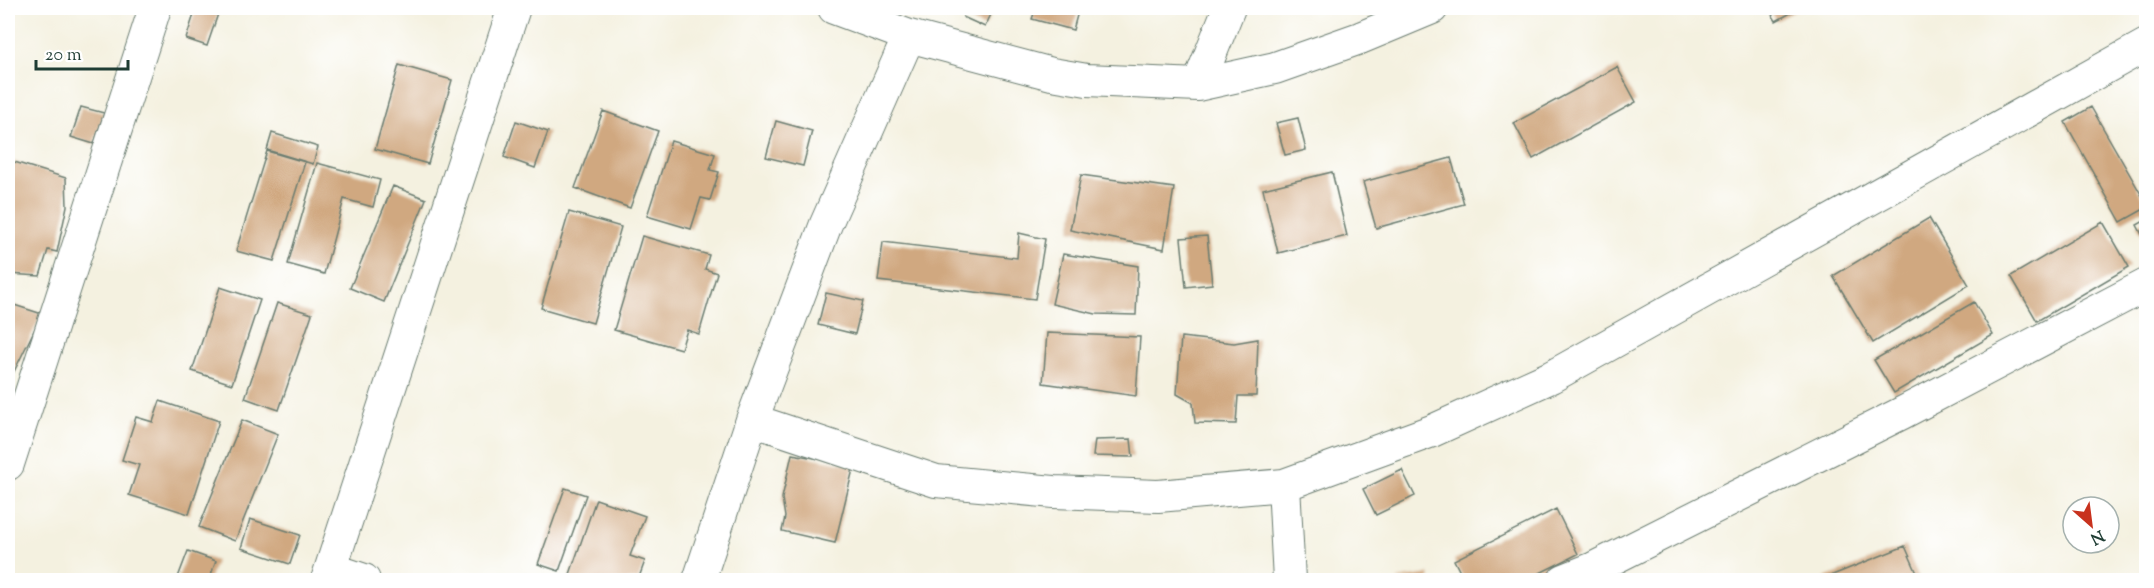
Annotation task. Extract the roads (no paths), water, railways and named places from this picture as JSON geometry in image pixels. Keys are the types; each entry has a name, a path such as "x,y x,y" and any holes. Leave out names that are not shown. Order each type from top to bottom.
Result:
{"street":[{"path":"8,464 155,8"},
{"path":"364,580 329,575 514,8"},
{"path":"834,8 909,36 1052,74 1087,80 1198,85 1275,68 1360,38 1432,8"},
{"path":"1198,85 1229,8"},
{"path":"699,580 752,420 826,224 909,36"},
{"path":"752,420 936,481 1054,492 1158,496 1284,484 1432,431 1551,377 2146,45"},
{"path":"1564,580 1594,568 1892,418 2146,285"},
{"path":"1284,484 1289,580"}]}
